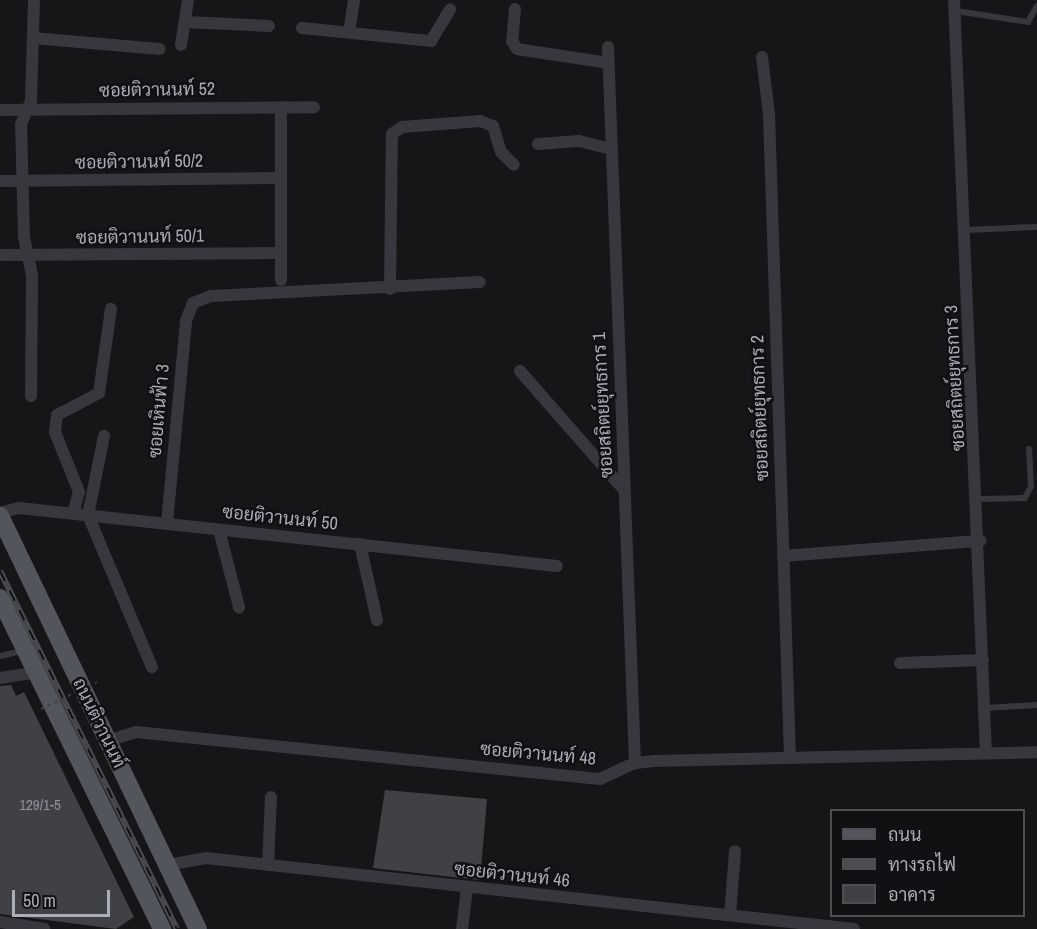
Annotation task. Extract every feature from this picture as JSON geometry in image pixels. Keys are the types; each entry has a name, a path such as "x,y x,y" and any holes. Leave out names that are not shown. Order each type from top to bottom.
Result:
{"main road":[{"name":"ถนนติวานนท์","path":"0,514 198,929"},
{"name":"ถนนติวานนท์","path":"0,598 4,616 26,651 160,924"},
{"path":"160,924 187,906"}],"street":[{"path":"31,396 30,256 23,182 26,110 31,101 34,0"},
{"path":"181,45 188,0"},
{"path":"349,32 354,0"},
{"name":"ซอยสถิตย์ยุทธการ 3","path":"955,4 979,499 986,753"},
{"path":"302,28 431,41 450,9"},
{"path":"515,9 512,41 518,49 608,63"},
{"path":"185,22 269,26"},
{"path":"33,38 160,49"},
{"name":"ซอยสถิตย์ยุทธการ 1","path":"608,47 610,148 635,762"},
{"name":"ซอยสถิตย์ยุทธการ 2","path":"762,57 769,114 790,758"},
{"path":"281,107 279,178 281,280"},
{"name":"ซอยติวานนท์ 52","path":"0,110 314,107"},
{"path":"480,282 390,289 392,134 402,127 480,121 493,126 501,152 514,165"},
{"path":"538,144 579,141 610,148"},
{"name":"ซอยติวานนท์ 50/2","path":"0,181 279,178"},
{"name":"ซอยติวานนท์ 50/1","path":"0,255 280,253"},
{"name":"ซอยเหินฟ้า 3","path":"166,524 186,321 193,303 212,296 390,289"},
{"path":"73,513 79,492 55,432 57,415 99,393 111,309"},
{"path":"520,371 625,491"},
{"path":"104,436 88,515 152,667"},
{"name":"ซอยติวานนท์ 50","path":"0,514 19,508 73,513 557,566"},
{"path":"219,530 239,607"},
{"path":"783,556 980,541"},
{"path":"360,544 377,620"},
{"path":"900,663 983,660"},
{"path":"0,678 36,672"},
{"name":"ซอยติวานนท์ 48","path":"108,741 136,732 600,779 635,762 1037,752"},
{"path":"268,865 271,797"},
{"path":"730,915 735,851"},
{"name":"ซอยติวานนท์ 46","path":"168,865 194,858 854,929"},
{"path":"462,929 467,888"},
{"path":"0,922 44,929"}],"lane":[{"path":"955,4 1028,22 1037,6"},
{"path":"966,230 1035,226"},
{"path":"979,499 1020,500 1030,494 1029,449"},
{"path":"0,656 26,651"},
{"path":"985,708 1037,705"}],"path":[{"path":"41,709 97,682"}],"building":[{"path":"11,685 16,696 24,692 134,917 116,929 0,914 0,686"},
{"path":"385,790 487,799 480,880 373,868"}],"railway":[{"path":"0,571 177,929"}]}
